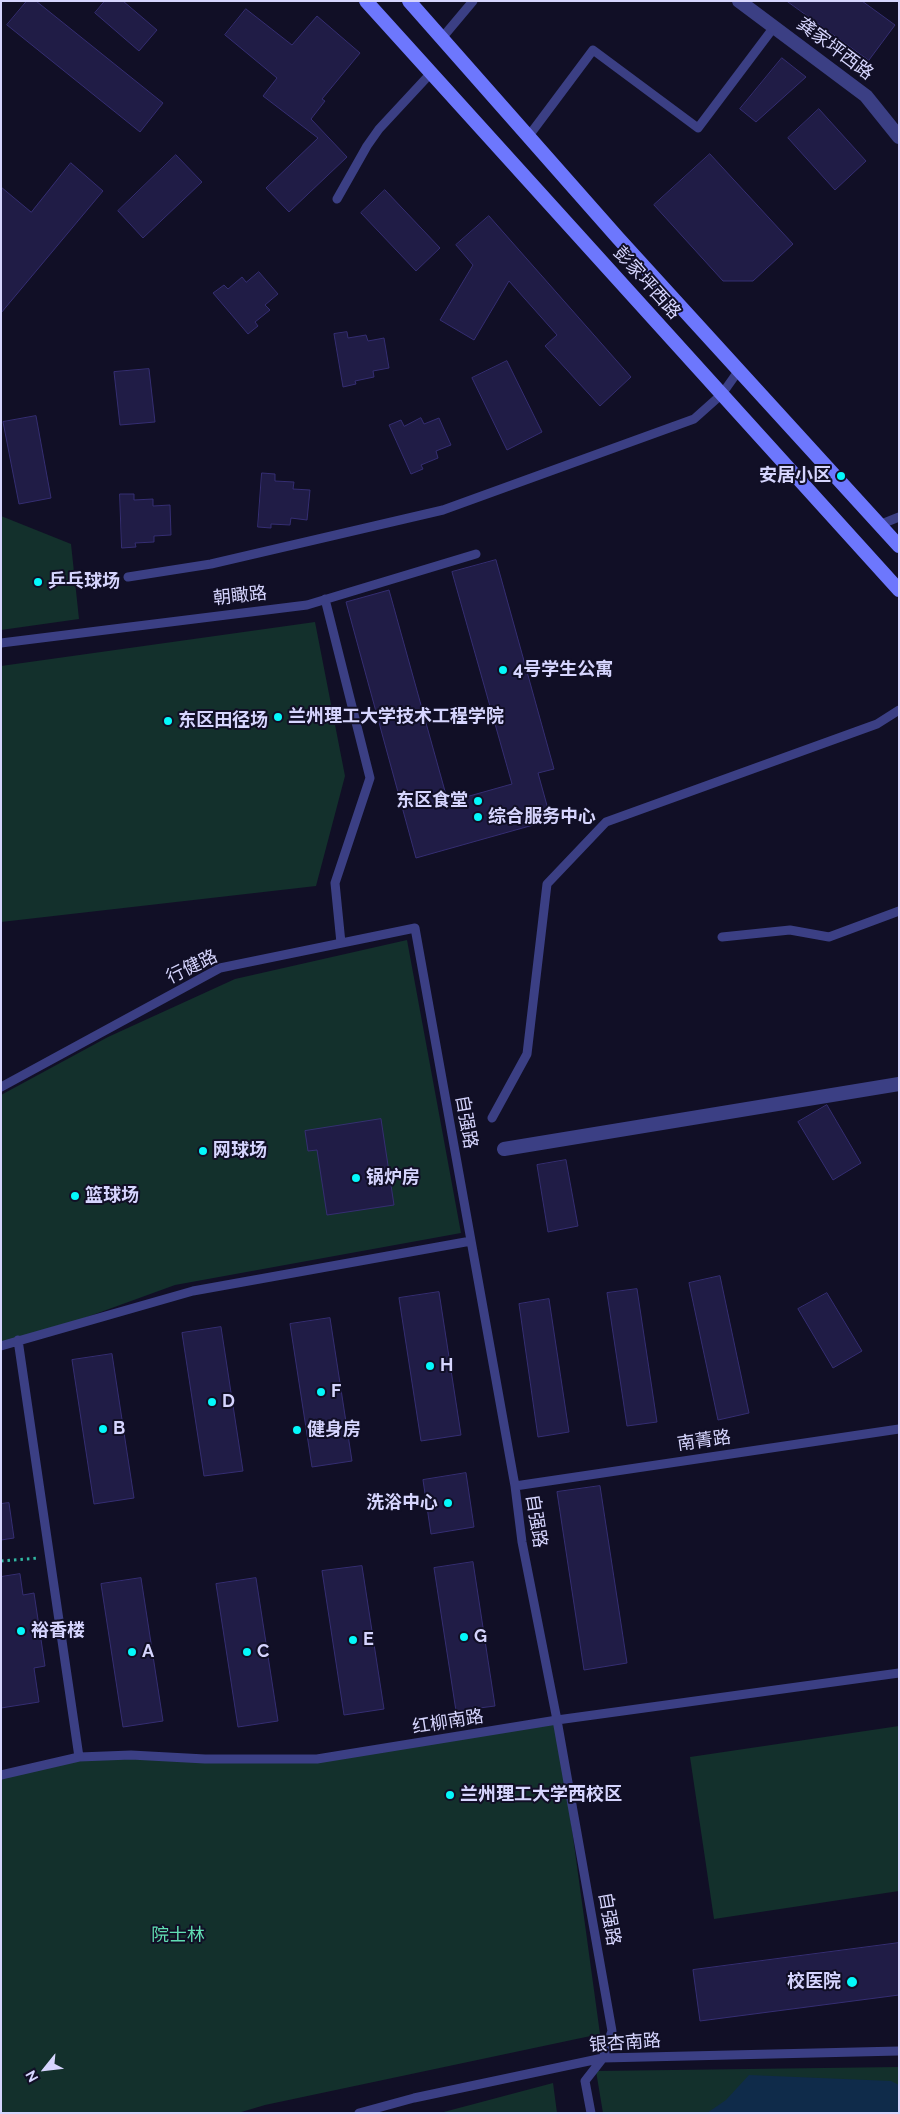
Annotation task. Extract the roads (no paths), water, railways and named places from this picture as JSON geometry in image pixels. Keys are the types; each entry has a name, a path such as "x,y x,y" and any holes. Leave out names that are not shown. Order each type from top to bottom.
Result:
{"main road":[{"name":"彭家坪西路","path":"366,1 899,590"},
{"name":"彭家坪西路","path":"409,1 528,137 899,546"}],"street":[{"name":"龚家坪西路","path":"741,2 866,96 899,137"},
{"path":"504,1149 899,1084"}],"lane":[{"path":"442,38 473,1"},
{"path":"528,137 593,50 698,128 774,27"},
{"path":"337,199 367,146 379,129 431,73"},
{"path":"128,577 211,564 443,510 694,419 722,394 739,370"},
{"path":"879,525 899,517"},
{"name":"朝瞰路","path":"1,643 308,604 476,554"},
{"path":"325,599 370,778 335,882 341,943"},
{"path":"492,1118 528,1054 546,884 606,822 876,724 899,710"},
{"path":"722,936 790,930 829,937 899,911"},
{"name":"行健路","path":"1,1087 220,968 415,928"},
{"name":"自强路","path":"415,928 514,1486 522,1542 557,1720 612,2031 603,2058 585,2081 591,2113"},
{"path":"1,1346 193,1291 471,1240"},
{"path":"18,1340 79,1757"},
{"name":"南菁路","path":"514,1486 899,1429"},
{"name":"红柳南路","path":"1,1775 79,1757 131,1755 206,1759 317,1759 557,1720 899,1673"},
{"name":"银杏南路","path":"358,2113 414,2098 603,2058 899,2050"}],"water":[{"path":"749,2075 891,2081 899,2085 899,2113 707,2113 726,2100"}],"place":[{"name":"安居小区","path":"841,476"},
{"name":"乒乓球场","path":"38,582"},
{"name":"4号学生公寓","path":"503,670"},
{"name":"兰州理工大学技术工程学院","path":"278,717"},
{"name":"东区田径场","path":"168,721"},
{"name":"东区食堂","path":"478,801"},
{"name":"综合服务中心","path":"478,817"},
{"name":"网球场","path":"203,1151"},
{"name":"锅炉房","path":"356,1178"},
{"name":"篮球场","path":"75,1196"},
{"name":"H","path":"430,1366"},
{"name":"F","path":"321,1392"},
{"name":"D","path":"212,1402"},
{"name":"B","path":"103,1429"},
{"name":"健身房","path":"297,1430"},
{"name":"洗浴中心","path":"448,1503"},
{"name":"裕香楼","path":"21,1631"},
{"name":"G","path":"464,1637"},
{"name":"E","path":"353,1640"},
{"name":"A","path":"132,1652"},
{"name":"C","path":"247,1652"},
{"name":"兰州理工大学西校区","path":"450,1795"},
{"name":"校医院","path":"852,1982"}],"park label":[{"name":"院士林","path":"178,1936"}]}
